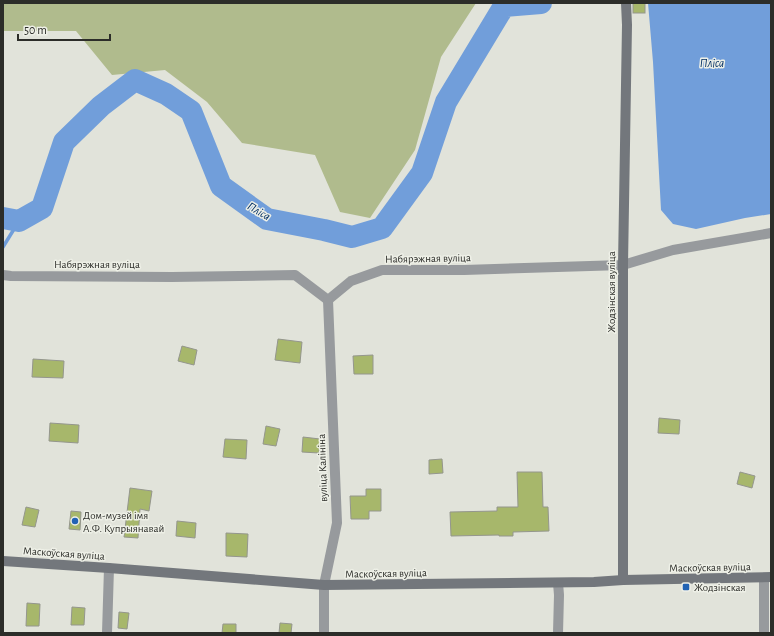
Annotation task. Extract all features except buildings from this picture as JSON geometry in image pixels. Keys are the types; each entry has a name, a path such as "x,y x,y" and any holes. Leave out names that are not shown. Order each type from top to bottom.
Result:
{"main road":[{"name":"Жодзінская вуліца","path":"622,580 626,3"},
{"name":"Маскоўская вуліца","path":"3,561 324,585 558,583 767,577"}],"street":[{"name":"Набярэжная вуліца","path":"3,275 172,277 295,275 328,300 351,281 382,270 464,270 623,265 673,250 771,233"},
{"name":"вуліца Калініна","path":"324,633 324,585 337,523 328,300"},
{"path":"107,633 110,568"},
{"path":"764,633 767,577"},
{"path":"558,583 558,633"}],"green space":[{"path":"3,3 476,3 441,57 415,150 370,218 340,212 315,155 242,143 207,102 165,70 112,75 76,31 3,31"}],"water":[{"name":"Пліса","path":"648,3 771,3 771,214 696,229 673,224 661,210 653,62"}],"waterway":[{"name":"Пліса","path":"3,218 19,221 42,208 64,142 101,106 135,80 166,94 191,111 221,186 267,219 352,237 382,228 422,173 446,102 504,6 541,3"},
{"path":"3,247 19,221"}],"place":[{"name":"Дом-музей імя А.Ф. Купрыянавай","path":"75,521"},
{"name":"Жодзінская","path":"686,587"}]}
